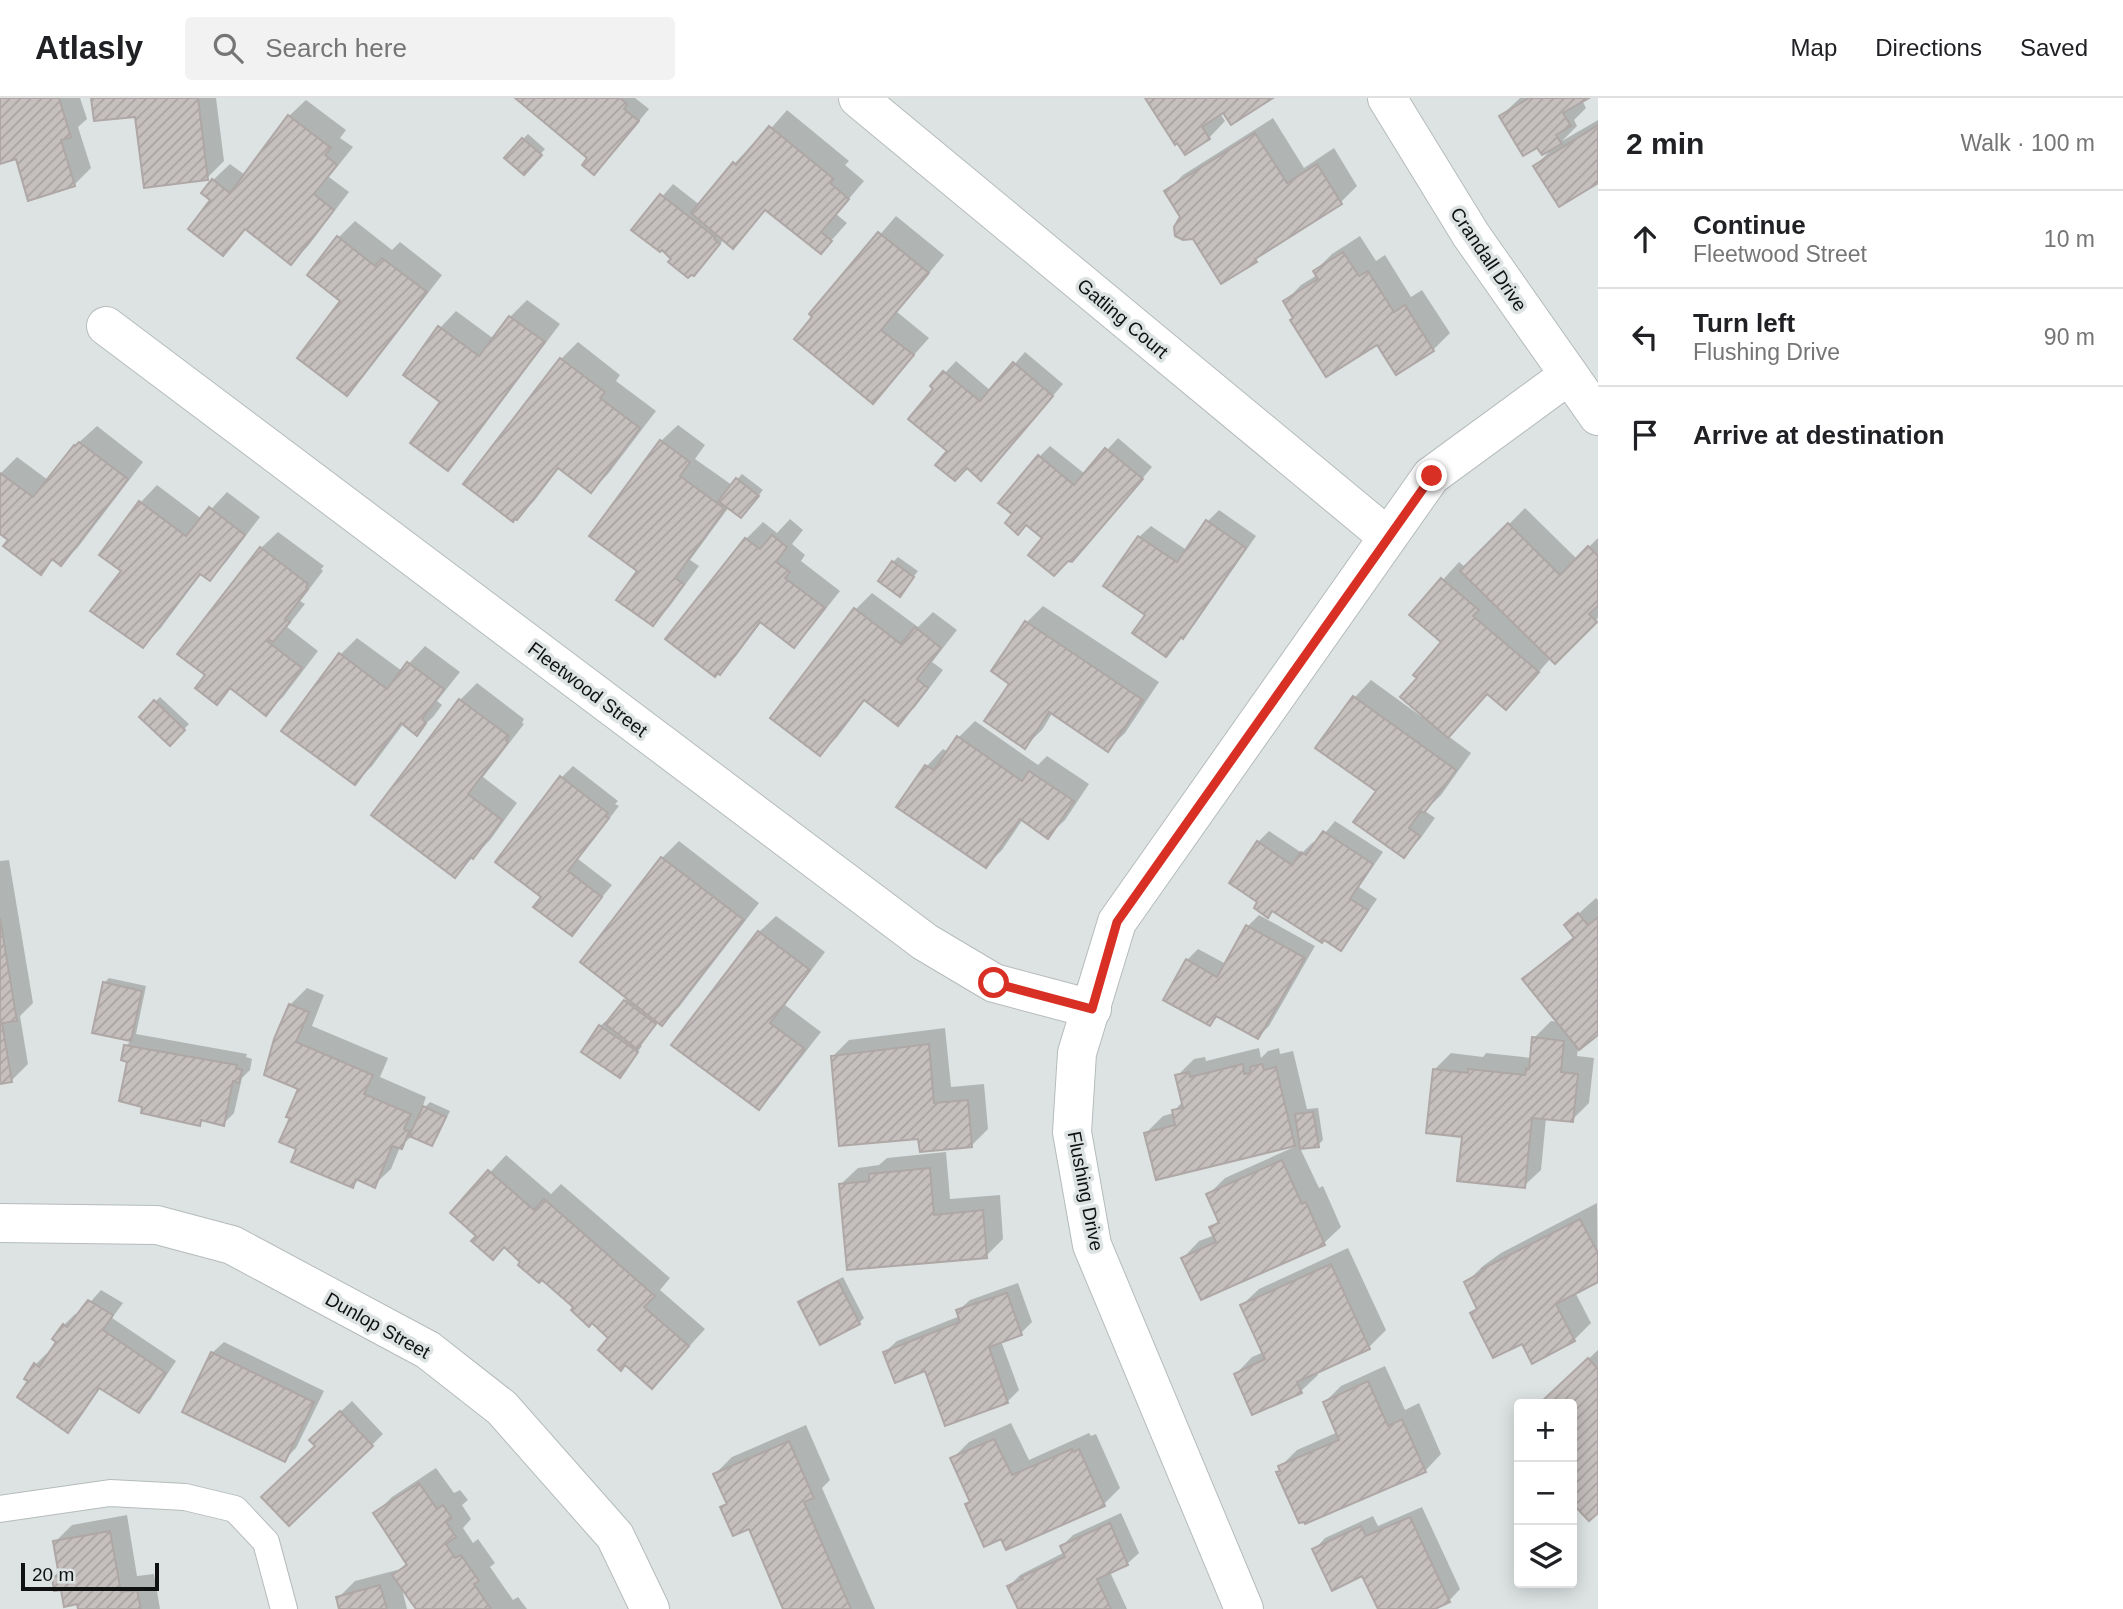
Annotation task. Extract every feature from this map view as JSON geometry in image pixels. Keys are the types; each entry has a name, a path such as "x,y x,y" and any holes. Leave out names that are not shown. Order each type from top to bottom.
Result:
{"street":[{"name":"Gatling Court","path":"858,98 1388,537"},
{"name":"Crandall Drive","path":"1387,98 1471,235 1598,416"},
{"name":"Fleetwood Street","path":"106,326 925,943 994,983 1092,1009"},
{"name":"Flushing Drive","path":"1244,1609 1092,1245 1072,1132 1077,1053 1117,922 1432,476 1569,374"},
{"name":"Dunlop Street","path":"0,1223 157,1225 232,1245 428,1350 502,1408 615,1536 650,1609"}],"lane":[{"path":"0,1509 110,1493 185,1497 235,1509 266,1542 284,1609"}],"building":[{"path":"0,98 59,98 71,137 61,140 75,186 28,201 16,159 0,164"},
{"path":"91,98 198,98 208,180 144,188 135,117 94,121"},
{"path":"515,98 620,98 627,104 624,109 639,121 594,175 582,165 587,158"},
{"path":"1145,98 1273,98 1231,125 1223,113 1202,127 1210,139 1185,155 1177,143 1175,145"},
{"path":"1529,98 1589,98 1563,113 1571,126 1556,135 1562,144 1542,155 1537,148 1523,156 1499,116"},
{"path":"288,115 331,148 325,155 337,165 314,194 334,210 291,265 245,229 223,256 188,229 210,200 201,193 212,179 230,193"},
{"path":"1598,125 1598,183 1559,207 1533,166"},
{"path":"769,126 834,179 830,183 849,199 821,232 832,241 821,254 765,210 733,249 691,213 733,162 736,165"},
{"path":"1255,133 1287,183 1317,164 1342,204 1255,259 1257,262 1221,284 1193,239 1183,240 1175,236 1174,227 1180,217 1164,191"},
{"path":"522,138 542,155 524,175 504,158"},
{"path":"660,194 715,237 720,244 694,276 688,278 668,262 671,259 662,250 660,252 631,230"},
{"path":"878,232 929,273 881,330 914,355 873,404 794,339 812,317 809,314"},
{"path":"337,236 375,266 382,258 427,292 347,396 297,358 340,301 307,275"},
{"path":"1343,252 1359,276 1368,271 1394,312 1405,305 1434,351 1396,375 1377,345 1326,377 1290,320 1293,318 1283,301 1318,279 1313,271"},
{"path":"509,316 545,342 448,471 410,443 440,402 403,375 438,326 479,356"},
{"path":"560,358 605,392 600,398 640,428 591,493 558,468 513,522 463,484"},
{"path":"1013,362 1053,396 981,481 967,468 955,481 935,465 947,451 908,419 933,389 930,386 943,371 980,401"},
{"path":"660,440 690,462 680,476 725,509 675,578 684,584 653,626 616,600 637,571 589,536"},
{"path":"79,442 128,479 61,566 52,559 41,575 3,546 8,540 0,534 0,473 33,497"},
{"path":"1105,448 1143,479 1072,562 1068,561 1054,576 1028,555 1042,538 1026,525 1018,535 1005,523 1012,514 998,503 1038,455 1074,485"},
{"path":"736,478 759,496 741,518 718,501"},
{"path":"139,501 186,536 209,507 245,535 210,581 200,574 143,648 90,611 121,571 99,555"},
{"path":"1206,520 1246,548 1183,639 1181,637 1166,657 1132,633 1145,615 1103,586 1138,536 1177,562"},
{"path":"1508,523 1560,575 1588,546 1598,556 1598,606 1589,614 1597,622 1555,664 1460,571"},
{"path":"772,535 787,547 776,562 790,572 785,578 825,608 794,648 760,622 720,675 718,673 715,677 665,639 745,538 760,549"},
{"path":"260,547 308,584 308,589 285,619 290,622 273,642 268,639 267,641 302,668 266,716 230,688 217,705 195,688 205,675 177,654"},
{"path":"892,561 914,577 900,597 878,581"},
{"path":"1441,578 1479,610 1473,616 1539,672 1506,710 1487,694 1448,738 1400,697 1417,678 1413,675 1441,642 1409,615"},
{"path":"854,608 901,644 915,627 941,648 917,679 928,688 898,726 864,700 820,756 770,718"},
{"path":"1025,621 1143,700 1108,752 1049,712 1025,749 984,721 1009,684 991,671"},
{"path":"339,653 387,689 407,662 444,689 422,719 426,723 417,736 401,723 355,785 281,731"},
{"path":"1353,696 1456,770 1424,813 1421,811 1409,828 1420,836 1404,858 1353,822 1376,791 1315,748"},
{"path":"459,699 509,736 506,740 508,742 468,794 502,820 455,878 371,815"},
{"path":"154,700 185,730 170,746 139,717"},
{"path":"957,736 1022,781 1029,771 1074,801 1048,839 1020,819 986,868 896,807 925,765 934,770"},
{"path":"560,776 608,813 605,816 609,818 568,871 602,897 572,936 533,907 541,897 495,862"},
{"path":"1323,831 1373,864 1350,899 1368,910 1341,951 1324,940 1322,943 1272,911 1268,918 1254,908 1257,902 1229,883 1257,841 1292,865 1301,852 1306,855"},
{"path":"661,857 744,920 662,1026 580,962"},
{"path":"1578,913 1588,925 1598,917 1598,1035 1579,1050 1522,979 1574,938 1564,925"},
{"path":"0,918 17,1021 2,1023 12,1082 0,1084"},
{"path":"1246,925 1305,958 1258,1039 1216,1016 1210,1026 1163,1000 1186,959 1217,977"},
{"path":"758,931 810,970 770,1023 805,1049 759,1110 671,1045"},
{"path":"103,982 142,991 131,1041 92,1033"},
{"path":"624,1000 656,1024 637,1049 605,1024"},
{"path":"289,1004 309,1012 296,1042 373,1075 364,1094 411,1114 404,1129 409,1131 402,1149 392,1146 375,1188 356,1179 353,1188 291,1162 296,1149 279,1142 290,1118 286,1117 298,1089 264,1075 274,1039"},
{"path":"599,1025 638,1052 620,1078 581,1052"},
{"path":"1532,1037 1564,1041 1561,1072 1578,1074 1573,1122 1532,1118 1525,1188 1457,1181 1462,1137 1426,1133 1433,1069 1468,1073 1468,1069 1525,1075 1526,1068 1529,1069"},
{"path":"929,1044 934,1103 968,1100 972,1147 920,1152 918,1139 839,1146 831,1056"},
{"path":"124,1045 237,1065 236,1068 242,1070 239,1083 233,1081 224,1126 201,1120 200,1126 141,1113 142,1107 119,1101 127,1062 121,1060"},
{"path":"1243,1064 1244,1074 1251,1073 1250,1067 1262,1064 1264,1070 1276,1067 1295,1146 1156,1180 1144,1133 1175,1125 1172,1110 1183,1108 1175,1075 1189,1072 1190,1077"},
{"path":"423,1106 446,1117 432,1146 409,1136"},
{"path":"1313,1112 1319,1147 1300,1149 1295,1114"},
{"path":"1282,1160 1302,1204 1306,1202 1325,1245 1201,1300 1181,1258 1216,1242 1209,1227 1219,1223 1206,1194"},
{"path":"930,1168 934,1215 983,1210 987,1258 847,1270 839,1184 869,1181 869,1174"},
{"path":"488,1170 534,1210 544,1199 655,1296 644,1307 689,1346 652,1389 625,1365 621,1371 598,1350 608,1338 592,1323 589,1327 571,1310 573,1307 542,1280 539,1283 518,1265 520,1262 504,1247 493,1260 471,1241 476,1236 450,1213"},
{"path":"1580,1219 1598,1253 1598,1282 1556,1304 1575,1341 1532,1364 1522,1344 1493,1358 1470,1313 1477,1309 1464,1282 1484,1271 1482,1269"},
{"path":"1331,1264 1370,1349 1297,1382 1302,1393 1252,1415 1234,1374 1265,1359 1240,1305"},
{"path":"838,1281 860,1324 820,1345 798,1302"},
{"path":"1007,1293 1022,1335 989,1347 1008,1403 945,1426 925,1371 895,1383 883,1352 960,1322 956,1310"},
{"path":"88,1300 113,1315 103,1330 166,1373 139,1413 99,1388 68,1433 17,1397 28,1381 24,1379 34,1363 39,1367 56,1342 52,1339 63,1324 67,1327"},
{"path":"211,1352 314,1402 285,1462 182,1412"},
{"path":"1588,1358 1598,1369 1598,1513 1589,1521 1577,1508 1577,1399 1544,1399"},
{"path":"1368,1381 1388,1426 1402,1419 1426,1472 1305,1524 1299,1523 1276,1472 1280,1471 1278,1466 1339,1440 1323,1402"},
{"path":"340,1411 373,1446 289,1526 261,1497 315,1446 309,1440"},
{"path":"994,1439 1012,1475 1072,1449 1074,1452 1079,1449 1105,1506 1006,1550 1001,1539 984,1547 965,1504 970,1502 950,1458"},
{"path":"789,1441 814,1498 804,1502 851,1609 783,1609 749,1529 733,1536 720,1507 727,1504 713,1474"},
{"path":"419,1483 437,1509 443,1505 452,1518 446,1522 456,1537 446,1544 455,1558 461,1555 479,1581 474,1584 491,1609 416,1609 392,1575 407,1565 373,1513"},
{"path":"1410,1517 1450,1602 1435,1609 1378,1609 1362,1576 1332,1591 1312,1549 1361,1526 1366,1536"},
{"path":"1110,1523 1128,1565 1097,1579 1111,1609 1018,1609 1007,1586 1065,1557 1060,1546"},
{"path":"110,1531 121,1592 137,1590 141,1609 78,1609 77,1604 64,1607 61,1590 54,1591 52,1577 59,1576 53,1541"},
{"path":"380,1585 387,1609 339,1609 336,1597"}],"route":[{"path":"994,983 1092,1009 1117,922 1432,476"}]}
